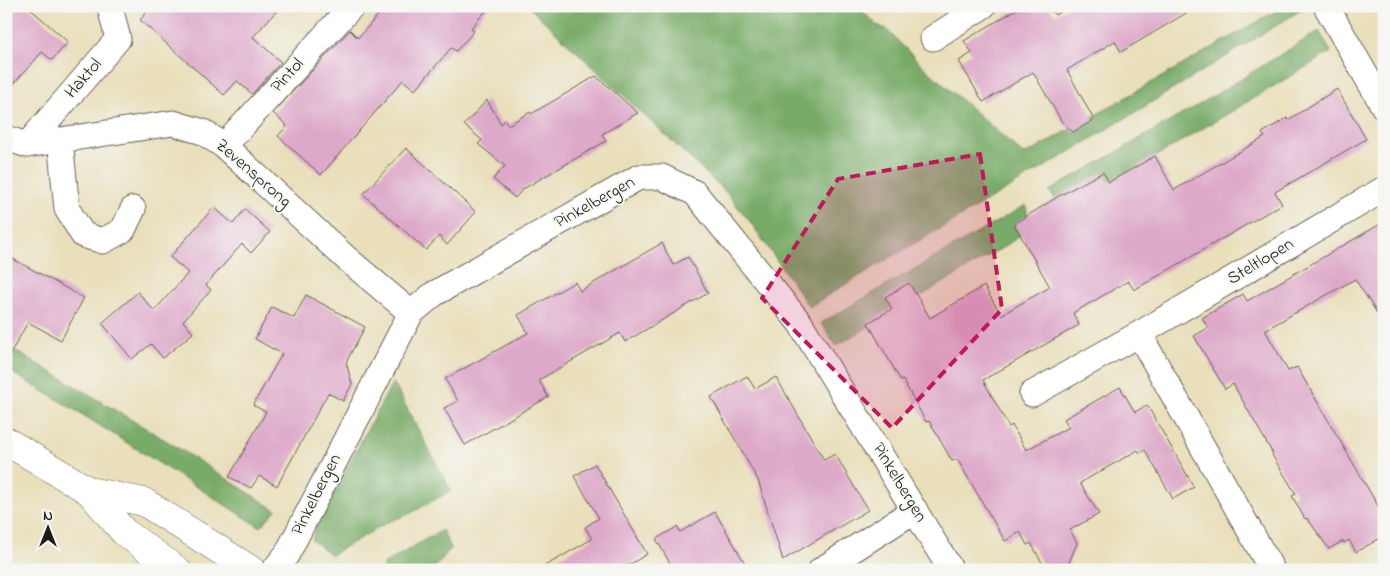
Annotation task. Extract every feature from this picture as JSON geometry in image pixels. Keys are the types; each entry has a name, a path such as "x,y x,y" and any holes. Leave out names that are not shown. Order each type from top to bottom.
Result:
{"main road":[{"path":"6,441 89,491 124,532 177,570"},
{"path":"89,491 144,502 251,570"}],"street":[{"name":"Haktol","path":"17,142 118,39 111,6"},
{"name":"Pintol","path":"224,146 352,6"},
{"path":"933,38 983,6"},
{"path":"1326,6 1384,107"},
{"name":"Zevensprong","path":"17,142 60,140 173,124 203,132 224,146 346,258 411,313"},
{"path":"60,140 67,209 83,235 103,240 116,234 123,230 133,209"},
{"name":"Pinkelbergen","path":"274,570 287,554 411,313 434,294 639,177 662,177 695,193 800,323 951,570"},
{"name":"Steltlopen","path":"1032,394 1139,334 1384,190"},
{"path":"1139,334 1272,570"},
{"path":"821,570 916,510"}],"highlighted area":[{"path":"980,154 1002,309 892,428 762,298 838,179"}],"green space":[{"path":"528,6 857,6 877,25 886,29 927,70 1022,153 1026,154 1285,6 1306,7 1093,138 809,307 751,223 724,190"},
{"path":"1319,31 1331,52 1068,209 1060,205 1049,191 1202,103"},
{"path":"1026,205 1028,220 1026,229 1007,245 836,346 821,323"},
{"path":"6,345 167,441 276,510 260,527 83,415 6,369"},
{"path":"393,382 451,491 407,515 388,522 331,555 312,540 316,525"},
{"path":"442,530 451,548 433,570 382,570 385,563"}],"building":[{"path":"6,6 27,6 68,42 52,60 42,52 6,92"},
{"path":"152,6 281,6 253,37 281,62 252,94 237,81 224,95 140,20"},
{"path":"386,6 490,6 471,28 474,31 456,51 451,48 415,90 403,80 321,175 278,136 287,126 273,113 350,30 358,38"},
{"path":"1022,6 1048,6 1055,15 1070,6 1198,6 1121,52 1115,41 1067,70 1094,120 1073,132 1062,122 1033,72 983,102 959,61 972,53 964,41"},
{"path":"596,76 638,113 602,134 606,141 523,189 515,198 493,179 505,166 478,144 482,140 464,125 487,100 501,124 505,120 508,125 530,112 531,114"},
{"path":"1337,89 1366,139 1275,192 1282,204 1134,290 1128,281 1073,313 1079,325 983,380 1009,427 1012,425 1026,450 1069,427 1064,419 1120,387 1135,412 1147,405 1194,487 1173,499 1145,450 1140,453 1138,450 1080,483 1099,514 1070,530 1077,543 1066,570 1046,570 1031,543 1027,545 1020,532 1005,541 957,459 952,461 929,421 926,422 868,323 892,309 885,297 909,283 930,318 984,286 1001,315 1050,287 1014,224 1103,172 1109,182 1155,156 1174,190 1265,137 1262,133 1287,118 1288,120"},
{"path":"406,148 476,212 447,245 439,236 426,250 363,194"},
{"path":"214,207 233,224 245,209 270,232 251,253 242,244 206,285 211,290 183,321 193,333 163,358 151,344 132,359 102,323 138,292 154,311 188,273 170,257"},
{"path":"1384,222 1384,324 1355,279 1265,330 1288,371 1297,367 1384,516 1384,536 1356,552 1349,540 1344,543 1343,541 1329,549 1307,518 1305,519 1292,496 1296,494 1233,384 1225,389 1194,336 1208,328 1202,318 1243,294 1247,301"},
{"path":"662,243 673,265 688,257 708,293 625,342 620,333 539,380 548,397 465,445 444,408 458,401 445,379 528,333 518,315 575,282 580,291"},
{"path":"6,255 84,298 61,340 28,322 6,361"},
{"path":"306,295 365,327 346,362 352,384 343,401 328,393 277,486 259,476 251,488 229,477 266,412 253,405 282,354 255,339 272,307 294,318"},
{"path":"747,376 755,389 776,377 824,460 835,454 868,510 783,560 758,480 711,397"},
{"path":"595,464 647,554 621,570 538,570 592,539 585,527 599,518 574,476"},
{"path":"715,512 749,570 674,570 656,539 677,527 680,532"}]}
